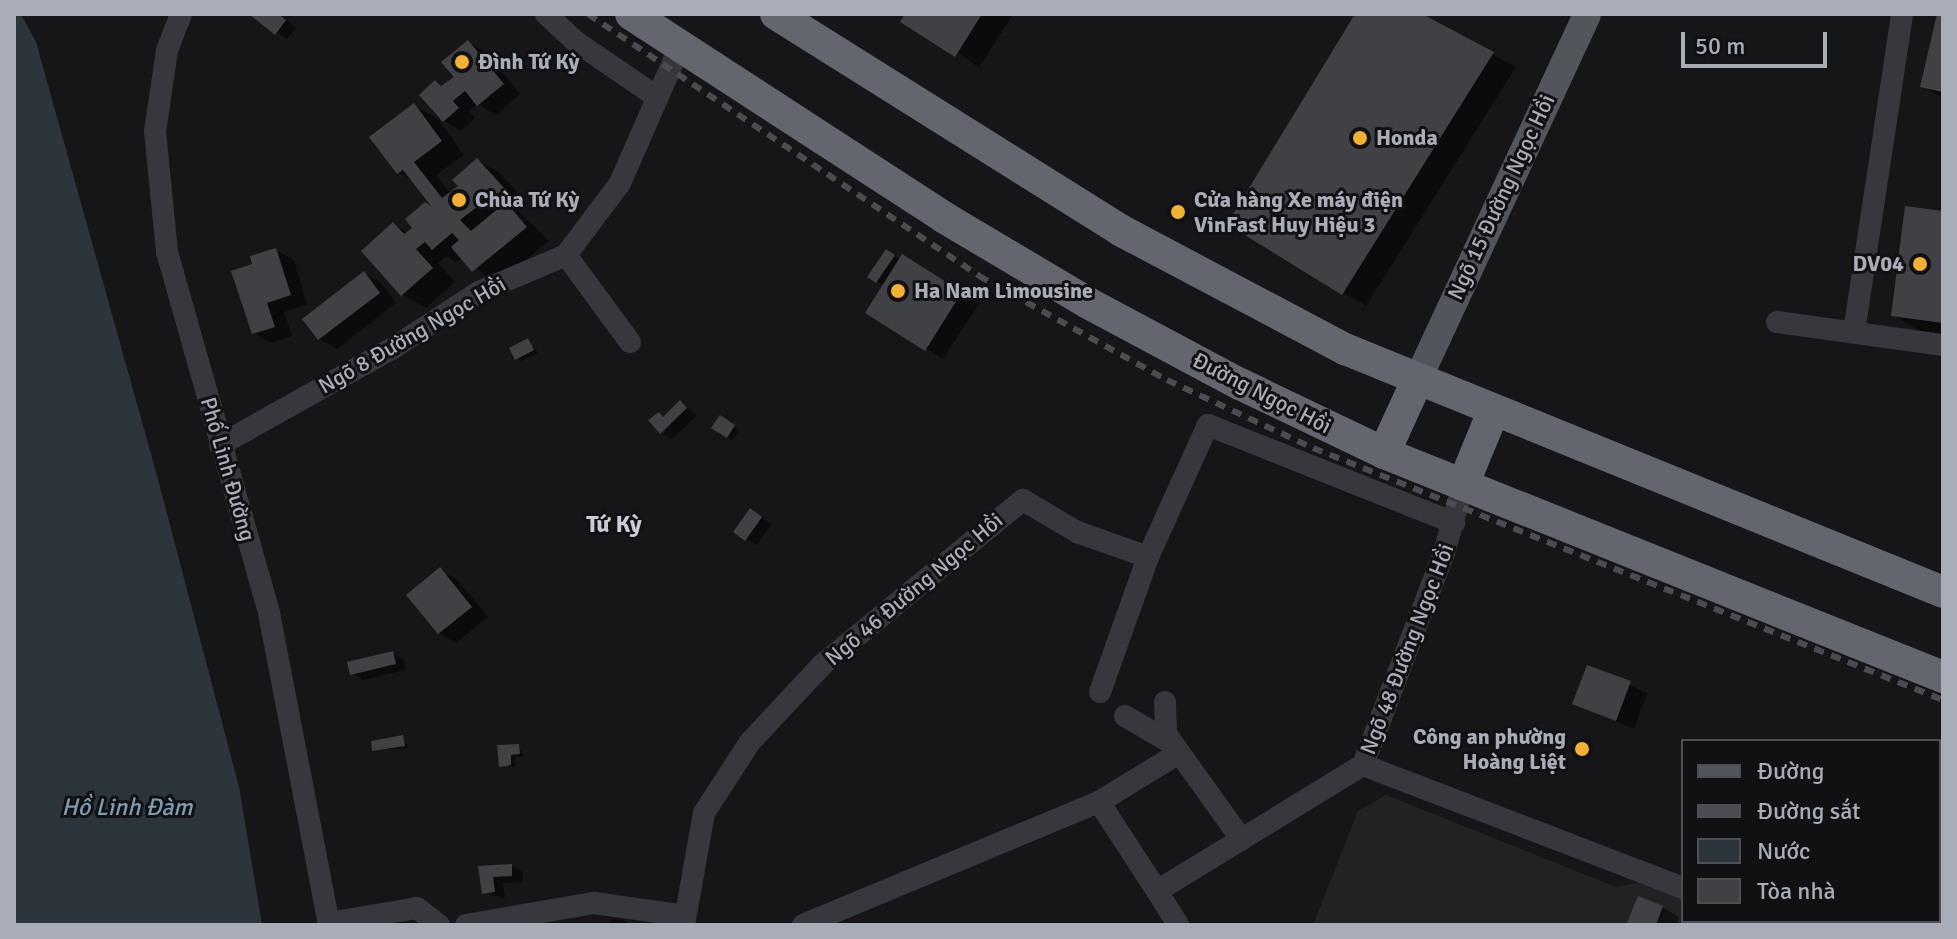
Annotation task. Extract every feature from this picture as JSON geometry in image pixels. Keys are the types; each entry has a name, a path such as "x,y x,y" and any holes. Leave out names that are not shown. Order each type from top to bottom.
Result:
{"highway":[{"name":"Đường Ngọc Hồi","path":"631,14 1088,303 1384,453 1943,677"},
{"path":"776,14 1120,230 1417,381 1943,592"},
{"path":"1384,453 1417,381"},
{"path":"1463,485 1493,412"}],"main road":[{"name":"Ngõ 15 Đường Ngọc Hồi","path":"1417,381 1587,14"}],"street":[{"name":"Phố Linh Đường","path":"181,14 167,51 155,131 167,252 269,613 329,924"},
{"path":"546,14 575,41 654,95"},
{"path":"1854,332 1902,14"},
{"path":"630,342 566,255 620,183 654,95 680,46"},
{"name":"Ngõ 8 Đường Ngọc Hồi","path":"220,445 393,348 479,292 566,255"},
{"path":"1777,322 1943,345"},
{"path":"1100,692 1148,557 1208,425 1454,523"},
{"name":"Ngõ 48 Đường Ngọc Hồi","path":"1154,886 1242,840 1363,765 1454,523 1463,485"},
{"name":"Ngõ 46 Đường Ngọc Hồi","path":"685,920 704,813 750,742 823,664 974,537 1023,500 1077,532 1148,557"},
{"path":"1165,702 1172,743"},
{"path":"1125,716 1172,743 1242,840"},
{"path":"803,925 1099,802 1172,743"},
{"path":"1363,765 1681,887"},
{"path":"1099,802 1178,925"},
{"path":"466,925 594,903 685,920"},
{"path":"329,924 417,908 439,925"}],"shaded area":[{"path":"1386,795 1616,887 1648,881 1681,897 1681,923 1701,925 1313,925 1358,811"}],"water":[{"name":"Hồ Linh Đàm","path":"14,14 21,14 36,42 156,472 239,787 262,925 14,925"}],"building":[{"path":"249,14 279,14 286,20 275,35"},
{"path":"905,14 982,14 955,57 900,22"},
{"name":"Honda","path":"1355,14 1422,14 1494,52 1342,295 1227,224"},
{"path":"1937,14 1943,14 1943,92 1920,87"},
{"path":"468,40 504,84 477,106 465,91 453,101 459,108 443,122 419,95 435,80 441,86 454,77 441,62"},
{"name":"Chùa Tứ Kỳ","path":"414,103 442,141 414,162 442,198 458,186 452,180 477,158 504,188 480,210 477,207 460,220 471,231 506,202 527,227 472,272 451,247 459,240 452,233 432,250 425,242 416,249 433,268 401,296 361,251 393,222 404,234 412,228 405,219 425,202 431,206 403,170 397,174 369,137"},
{"name":"DV04","path":"1905,206 1943,211 1943,323 1891,316"},
{"path":"276,248 291,295 267,303 275,327 252,334 231,271 252,264 250,256"},
{"path":"886,249 895,255 876,283 867,277"},
{"path":"902,254 962,292 925,351 865,313"},
{"path":"364,271 380,293 318,340 302,319"},
{"path":"528,338 534,350 515,360 509,348"},
{"path":"680,400 687,408 660,434 648,420 659,412 663,417"},
{"path":"720,415 735,425 727,438 711,428"},
{"path":"750,508 762,517 745,541 733,532"},
{"path":"440,567 472,607 438,634 406,595"},
{"path":"393,651 396,664 350,675 347,662"},
{"path":"1587,665 1631,681 1616,721 1572,704"},
{"path":"403,735 405,746 372,751 371,741"},
{"path":"519,744 520,754 511,755 511,765 499,767 497,745"},
{"path":"512,864 512,876 493,877 495,892 482,894 478,866"},
{"path":"1638,896 1663,906 1656,925 1626,925"}],"railway":[{"path":"588,14 979,276 1167,380 1313,448 1943,700"}],"place":[{"name":"Đình Tứ Kỳ","path":"462,62"},
{"name":"Honda","path":"1360,138"},
{"name":"Chùa Tứ Kỳ","path":"459,200"},
{"name":"Cửa hàng Xe máy điện VinFast Huy Hiệu 3","path":"1178,212"},
{"name":"DV04","path":"1920,264"},
{"name":"Ha Nam Limousine","path":"898,291"},
{"name":"Công an phường Hoàng Liệt","path":"1582,749"}],"district":[{"name":"Tứ Kỳ","path":"614,525"}]}
